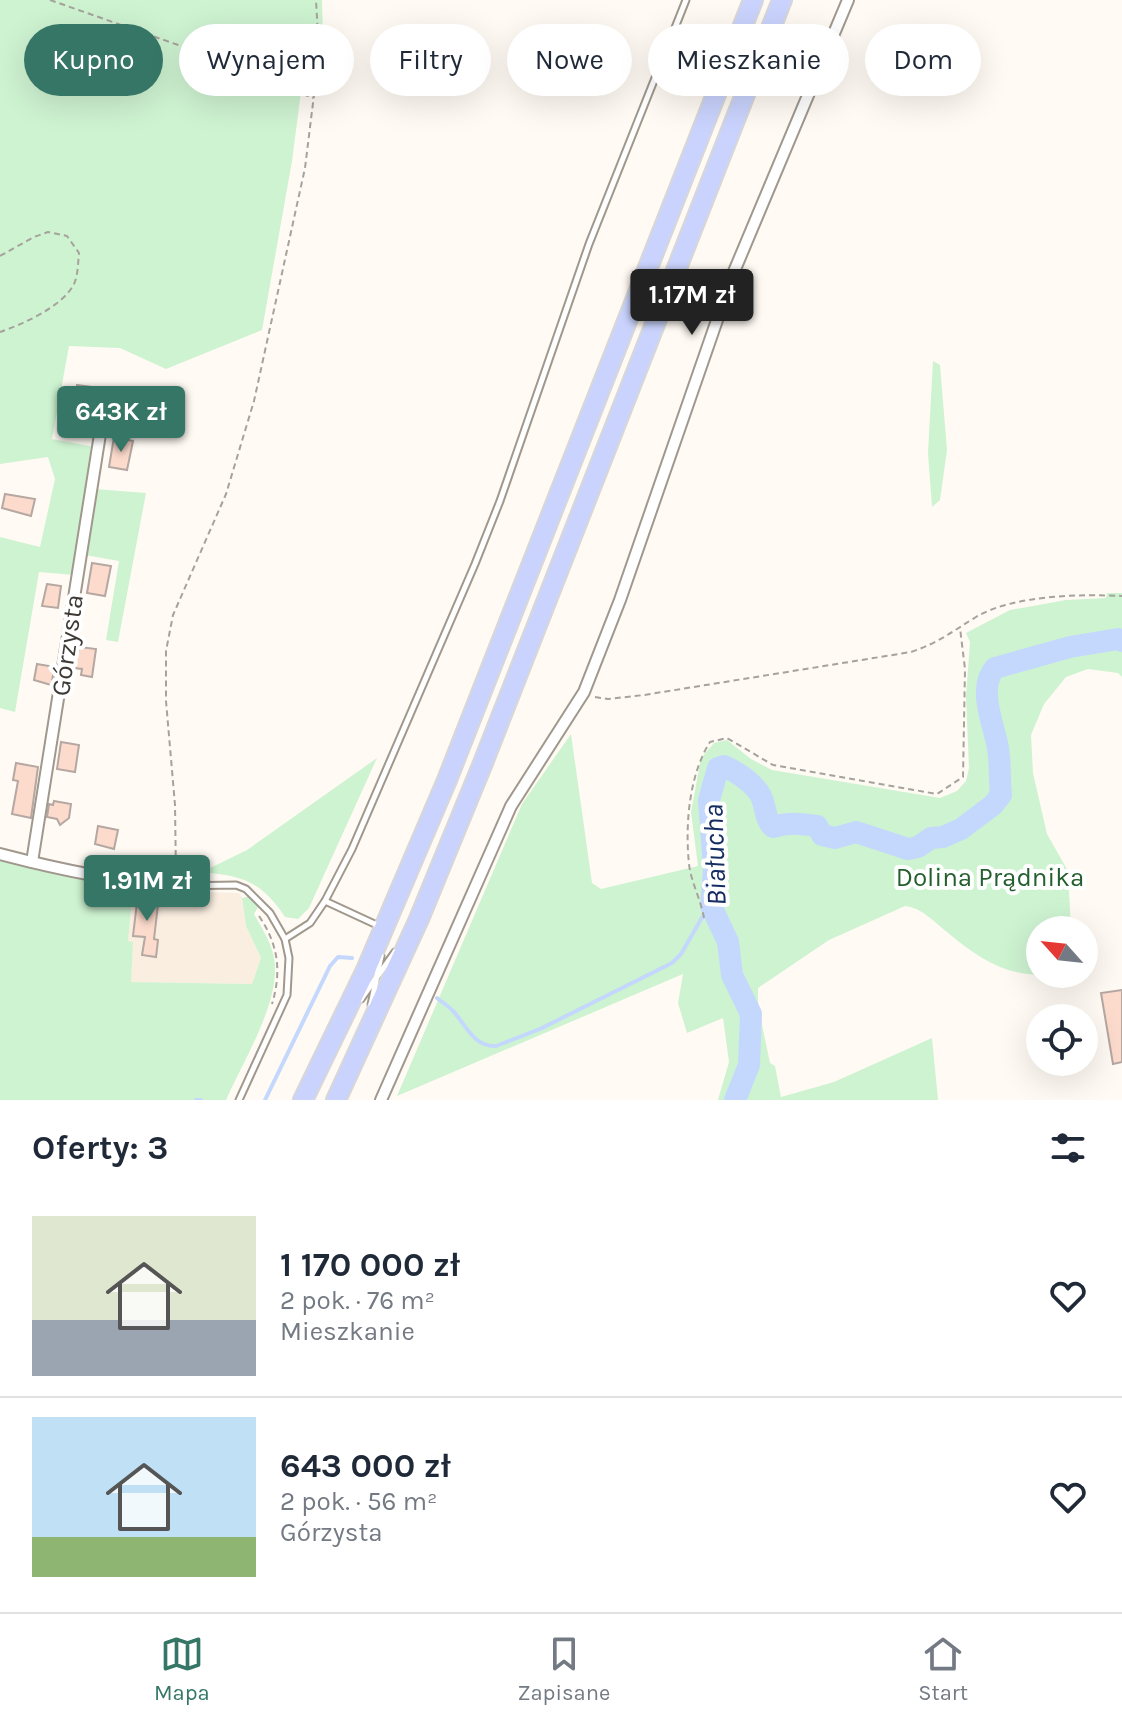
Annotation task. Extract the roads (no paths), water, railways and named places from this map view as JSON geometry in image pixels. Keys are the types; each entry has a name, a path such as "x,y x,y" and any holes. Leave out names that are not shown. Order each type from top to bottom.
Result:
{"highway":[{"path":"303,1100 385,928 447,780 753,0"},
{"path":"336,1100 419,919 489,748 782,0"}],"street":[{"path":"381,1100 511,806 584,692 620,600 733,274 848,0"},
{"name":"Górzysta","path":"32,862 101,428"},
{"path":"0,854 148,884 176,886"}],"lane":[{"path":"285,939 310,923 352,849 475,564 520,445 589,244 686,0"},
{"path":"176,886 241,886 270,913 285,939 289,958 287,995 239,1100"},
{"path":"325,901 385,928 362,1045"},
{"path":"337,1032 419,919"}],"waterway":[{"name":"Białucha","path":"735,1100 749,1065 751,1014 732,975 728,942 711,906 714,869 709,800 718,768 729,768 754,787 761,796 773,827 790,824 817,826 822,835 835,838 856,832 908,849 918,847 931,838 943,837 961,829 993,805 1001,795 998,749 987,694 987,685 995,668 1070,647 1118,639 1122,641"},
{"path":"437,998 452,1010 476,1039 496,1046 540,1029 672,963 681,954 711,902"},
{"path":"265,1100 330,966 338,957 352,958"},
{"path":"196,1100 201,1100"}],"park label":[{"name":"Dolina Prądnika","path":"990,877"}]}
